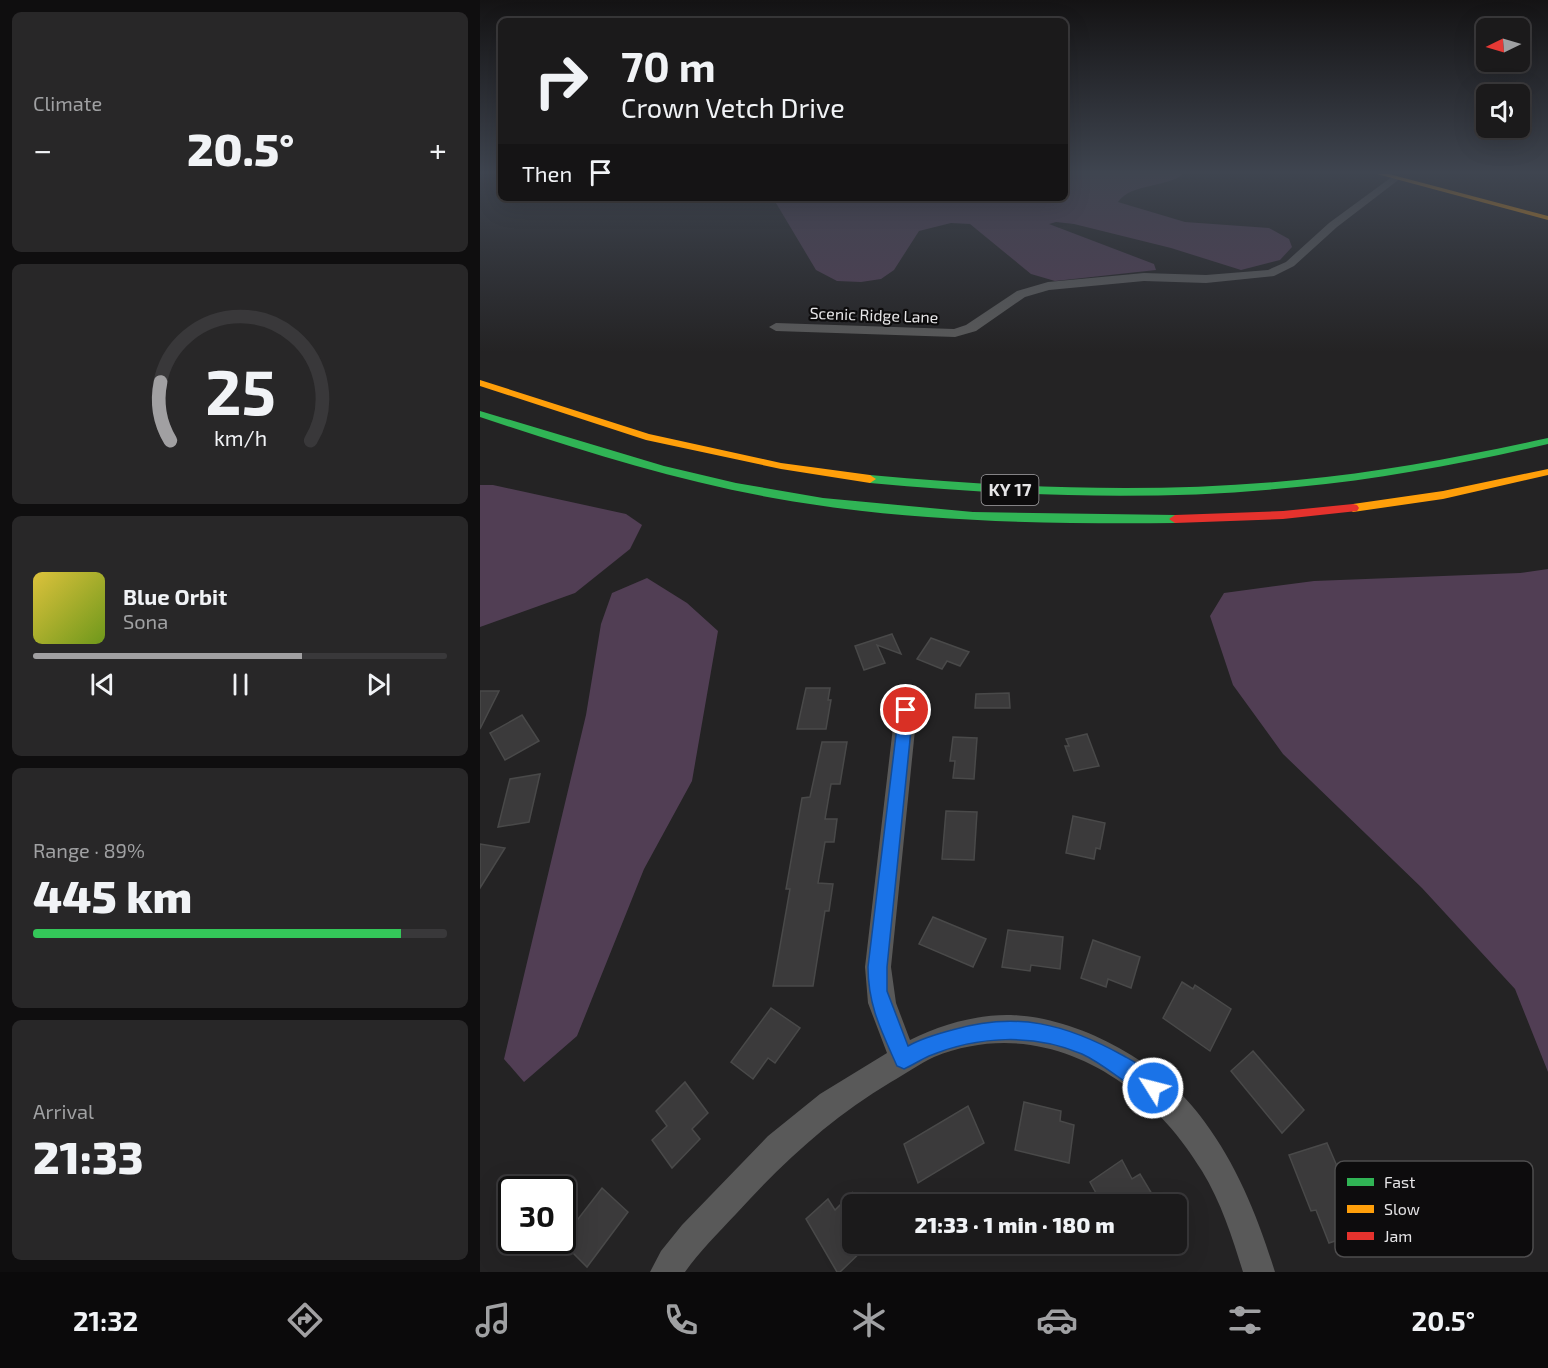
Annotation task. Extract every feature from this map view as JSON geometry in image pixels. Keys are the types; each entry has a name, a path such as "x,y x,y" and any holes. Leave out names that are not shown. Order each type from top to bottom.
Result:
{"main road":[{"name":"KY 17","path":"480,383 645,436 751,460 860,478 985,489 1136,493 1312,483 1456,463 1548,441"},
{"name":"KY 17","path":"480,414 591,451 693,477 773,494 845,505 985,517 1072,521 1153,520 1297,513 1425,499 1489,488 1548,472"}],"street":[{"name":"Scenic Ridge Lane","path":"776,327 955,333 971,328 1021,294 1048,286 1144,277 1206,279 1270,273 1290,264 1324,233"},
{"path":"904,1059 888,1024 878,991 878,967 906,710"},
{"path":"666,1272 681,1248 798,1128 857,1086 933,1045 970,1034 1005,1029 1044,1034 1086,1046 1127,1069 1166,1097 1198,1135 1221,1171 1244,1221 1259,1272"}],"shaded area":[{"path":"794,233 917,233 894,270 881,279 861,282 837,281 816,270"},
{"path":"981,233 1074,233 1154,264 1156,270 1055,281 1031,274"},
{"path":"1112,233 1279,233 1289,239 1292,247 1280,260 1241,270 1171,248"},
{"path":"480,485 493,485 626,514 642,525 630,549 575,593 480,627"},
{"path":"1548,569 1548,1072 1515,989 1422,888 1283,754 1233,685 1210,616 1224,593 1314,581 1520,573"},
{"path":"647,578 687,603 718,631 692,781 644,869 577,1036 524,1082 504,1059 586,715 601,624 612,593"}],"building":[{"path":"892,634 901,654 877,645 885,663 864,670 855,646"},
{"path":"931,638 969,652 960,666 947,661 942,669 917,659"},
{"path":"806,688 830,688 828,700 831,700 826,729 797,729"},
{"path":"480,691 499,691 480,729"},
{"path":"1009,693 1010,708 975,708 976,694"},
{"path":"522,715 539,741 505,760 490,733"},
{"path":"1087,734 1099,766 1074,771 1065,746 1069,746 1066,739"},
{"path":"953,737 977,738 974,779 953,778 955,761 950,761"},
{"path":"822,742 847,742 840,784 831,784 825,819 837,819 834,842 825,842 818,883 833,884 829,911 825,911 813,986 773,986 790,889 786,889 802,798 810,797"},
{"path":"540,774 529,822 498,827 510,779"},
{"path":"946,811 977,812 974,860 942,859"},
{"path":"1073,816 1105,823 1100,849 1096,848 1094,859 1066,853"},
{"path":"480,844 505,848 480,888"},
{"path":"933,917 986,939 973,967 919,944"},
{"path":"1008,930 1063,937 1060,969 1031,965 1030,971 1002,967"},
{"path":"1093,940 1140,957 1131,988 1108,979 1106,987 1081,978"},
{"path":"1182,982 1193,989 1195,985 1231,1009 1210,1051 1163,1018"},
{"path":"771,1008 800,1028 775,1063 768,1058 753,1079 731,1062"},
{"path":"1253,1051 1304,1110 1282,1133 1231,1071"},
{"path":"685,1082 708,1113 692,1129 700,1139 672,1168 652,1140 667,1126 656,1111"},
{"path":"1024,1102 1061,1111 1060,1121 1074,1125 1069,1163 1015,1150"},
{"path":"968,1106 984,1143 918,1183 904,1144"},
{"path":"1327,1143 1335,1162 1335,1241 1329,1243 1316,1210 1311,1211 1289,1155"},
{"path":"1122,1160 1132,1179 1140,1174 1152,1194 1097,1194 1090,1182"},
{"path":"602,1188 628,1212 587,1267 574,1254 576,1254 576,1222"},
{"path":"828,1199 835,1210 842,1203 842,1254 859,1254 840,1272 837,1272 806,1219"}],"traffic: fast":[{"path":"480,414 589,449 662,469 736,487 823,502 973,516 1175,519"},
{"path":"870,479 955,487 1040,491 1211,490 1296,484 1381,474 1548,441"}],"traffic: slow":[{"path":"480,383 646,437 781,466 870,479"},
{"path":"1353,508 1443,495 1548,472"}],"traffic: jam":[{"path":"1175,519 1283,515 1353,508"}],"route":[{"path":"906,710 878,967 878,991 888,1024 904,1059 939,1043 970,1034 1005,1029 1044,1034 1086,1046 1127,1069 1153,1088"}]}
